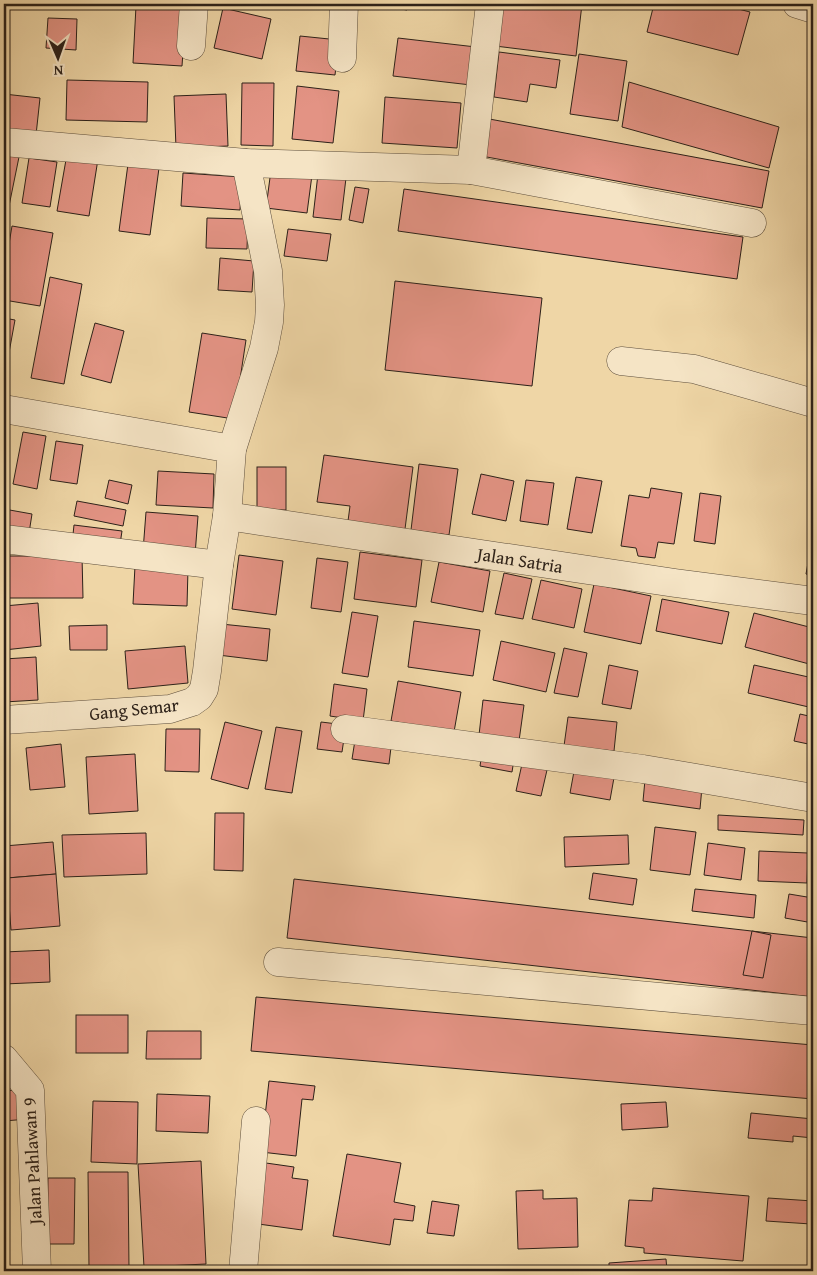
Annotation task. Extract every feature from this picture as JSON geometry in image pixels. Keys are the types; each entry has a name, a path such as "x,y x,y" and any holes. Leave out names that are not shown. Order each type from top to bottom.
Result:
{"street":[{"path":"191,46 194,4"},
{"path":"342,58 344,4"},
{"path":"471,170 490,4"},
{"path":"797,4 813,9"},
{"path":"4,142 246,162 471,170 752,222"},
{"name":"Gang Semar","path":"4,720 170,708 182,706 199,697 204,689 227,516 232,449 264,348 269,322 268,271 246,162"},
{"path":"620,361 694,369 813,403"},
{"path":"4,409 232,449"},
{"name":"Jalan Satria","path":"227,516 675,583 813,601"},
{"path":"4,539 219,565"},
{"path":"345,729 643,769 813,798"},
{"path":"278,962 813,1011"},
{"name":"Jalan Pahlawan 9","path":"4,1059 30,1090 37,1271"},
{"path":"243,1271 256,1120"}],"building":[{"path":"372,4 408,4 407,10"},
{"path":"493,4 582,4 576,56 487,45"},
{"path":"654,4 719,4 750,12 738,55 647,32"},
{"path":"136,6 186,8 182,66 133,63"},
{"path":"223,8 271,19 262,59 214,48"},
{"path":"48,18 77,19 76,50 46,48"},
{"path":"300,36 339,40 335,75 296,71"},
{"path":"398,38 476,47 471,85 393,76"},
{"path":"499,52 560,60 556,88 530,84 527,102 494,97"},
{"path":"579,54 627,61 618,121 570,114"},
{"path":"67,80 148,82 147,122 66,120"},
{"path":"629,82 779,127 769,168 622,127"},
{"path":"242,83 274,83 273,146 241,145"},
{"path":"297,86 339,91 333,143 292,139"},
{"path":"4,94 40,98 36,135 4,132"},
{"path":"226,94 228,146 176,148 174,96"},
{"path":"385,97 461,103 457,148 382,143"},
{"path":"484,118 769,171 762,208 476,155"},
{"path":"4,154 19,157 9,206 4,205"},
{"path":"67,154 98,159 89,216 57,211"},
{"path":"29,158 57,162 50,207 22,203"},
{"path":"128,164 159,168 150,235 119,231"},
{"path":"271,170 312,175 307,213 266,208"},
{"path":"183,173 242,177 240,210 181,206"},
{"path":"318,174 346,178 341,220 313,217"},
{"path":"355,187 369,189 363,223 349,220"},
{"path":"404,189 743,237 737,279 398,231"},
{"path":"207,218 248,219 247,249 206,248"},
{"path":"12,226 53,233 40,306 4,300 4,274"},
{"path":"288,229 331,234 327,261 284,256"},
{"path":"220,258 254,261 252,292 218,290"},
{"path":"50,277 82,284 64,384 31,378"},
{"path":"395,281 542,298 532,386 385,370"},
{"path":"4,318 15,320 6,369 4,369"},
{"path":"95,323 124,331 111,383 81,375"},
{"path":"202,333 246,340 234,419 189,412"},
{"path":"23,432 46,436 37,489 13,484"},
{"path":"56,441 83,445 77,484 50,480"},
{"path":"324,455 413,467 405,529 348,521 350,506 317,502"},
{"path":"419,464 458,469 449,535 411,530"},
{"path":"257,467 286,467 286,510 257,510"},
{"path":"158,471 214,474 213,508 156,505"},
{"path":"481,474 514,481 506,521 472,514"},
{"path":"576,477 602,481 592,533 567,529"},
{"path":"109,480 132,485 128,504 105,498"},
{"path":"526,480 554,483 548,525 520,521"},
{"path":"651,488 682,493 674,544 658,542 655,558 638,556 636,548 621,546 629,495 649,498"},
{"path":"700,493 721,496 715,544 694,541"},
{"path":"77,501 126,510 123,526 74,516"},
{"path":"4,509 32,514 29,533 4,529"},
{"path":"146,512 198,516 195,555 143,551"},
{"path":"74,525 122,531 119,551 72,544"},
{"path":"813,535 813,576 806,574"},
{"path":"360,552 422,560 416,607 354,599"},
{"path":"239,555 283,561 276,615 232,609"},
{"path":"7,556 82,556 83,598 7,598"},
{"path":"317,558 348,562 341,612 311,608"},
{"path":"439,562 490,571 483,612 431,602"},
{"path":"135,566 188,569 187,606 133,604"},
{"path":"504,573 532,579 523,619 495,614"},
{"path":"541,580 582,589 574,628 532,619"},
{"path":"594,584 651,596 641,644 584,632"},
{"path":"662,599 729,612 722,644 656,631"},
{"path":"38,603 41,646 4,650 4,606"},
{"path":"352,612 378,616 368,677 342,673"},
{"path":"754,613 813,628 813,665 745,647"},
{"path":"414,621 480,630 473,676 408,667"},
{"path":"221,624 270,629 267,661 218,655"},
{"path":"107,625 107,650 70,650 69,626"},
{"path":"501,641 555,653 546,692 493,680"},
{"path":"185,646 188,683 128,689 125,651"},
{"path":"564,648 587,653 578,697 554,693"},
{"path":"36,657 38,700 4,702 4,659"},
{"path":"609,665 638,671 631,709 602,704"},
{"path":"754,665 813,678 813,708 748,693"},
{"path":"398,681 461,692 454,732 391,721"},
{"path":"334,684 367,689 363,721 330,716"},
{"path":"483,700 524,705 519,741 479,735"},
{"path":"800,714 813,717 813,745 794,741"},
{"path":"568,717 617,722 614,751 564,746"},
{"path":"225,722 262,731 248,789 211,779"},
{"path":"321,722 346,725 342,752 317,749"},
{"path":"276,727 302,731 292,793 265,789"},
{"path":"166,729 200,729 199,772 165,771"},
{"path":"356,734 392,739 389,764 352,759"},
{"path":"61,744 65,787 30,790 26,748"},
{"path":"483,747 515,753 512,772 480,766"},
{"path":"135,754 138,811 89,814 86,757"},
{"path":"522,764 547,770 541,796 516,791"},
{"path":"575,766 615,772 610,800 570,793"},
{"path":"645,780 702,787 700,809 643,801"},
{"path":"215,813 244,813 243,871 214,870"},
{"path":"718,815 804,820 803,835 718,830"},
{"path":"655,827 696,832 690,875 650,870"},
{"path":"146,833 147,874 64,877 62,835"},
{"path":"628,835 629,864 565,867 564,837"},
{"path":"53,842 56,874 7,878 4,846"},
{"path":"708,843 745,848 741,880 704,875"},
{"path":"759,851 808,853 807,883 758,881"},
{"path":"593,873 637,879 633,905 589,899"},
{"path":"56,874 60,926 11,930 7,878"},
{"path":"294,879 813,938 813,997 287,938"},
{"path":"695,889 756,895 754,918 692,911"},
{"path":"789,894 813,898 813,923 785,918"},
{"path":"752,931 771,935 763,978 743,975"},
{"path":"49,950 50,982 4,984 4,952"},
{"path":"256,997 813,1045 813,1099 251,1051"},
{"path":"76,1015 128,1015 128,1053 76,1053"},
{"path":"147,1031 201,1031 201,1059 146,1059"},
{"path":"269,1081 315,1086 313,1100 302,1099 296,1156 261,1152"},
{"path":"26,1089 28,1119 4,1121 4,1091"},
{"path":"157,1094 210,1096 208,1133 156,1131"},
{"path":"93,1101 138,1102 137,1164 91,1162"},
{"path":"666,1102 668,1127 622,1130 621,1104"},
{"path":"751,1113 813,1119 813,1138 793,1136 793,1142 748,1138"},
{"path":"347,1154 401,1163 394,1202 415,1206 413,1221 394,1219 390,1245 333,1236"},
{"path":"201,1161 206,1264 144,1267 138,1164"},
{"path":"259,1162 294,1167 292,1178 308,1180 302,1230 251,1223"},
{"path":"88,1172 128,1172 129,1269 89,1269"},
{"path":"48,1178 75,1178 74,1244 47,1244"},
{"path":"653,1188 749,1196 743,1261 644,1253 644,1248 625,1246 629,1200 652,1201"},
{"path":"543,1190 543,1199 577,1198 578,1247 518,1249 516,1191"},
{"path":"768,1198 813,1201 813,1252 809,1252 811,1224 766,1221"},
{"path":"432,1201 459,1205 454,1236 427,1233"},
{"path":"666,1259 667,1271 609,1271 609,1263"}]}
